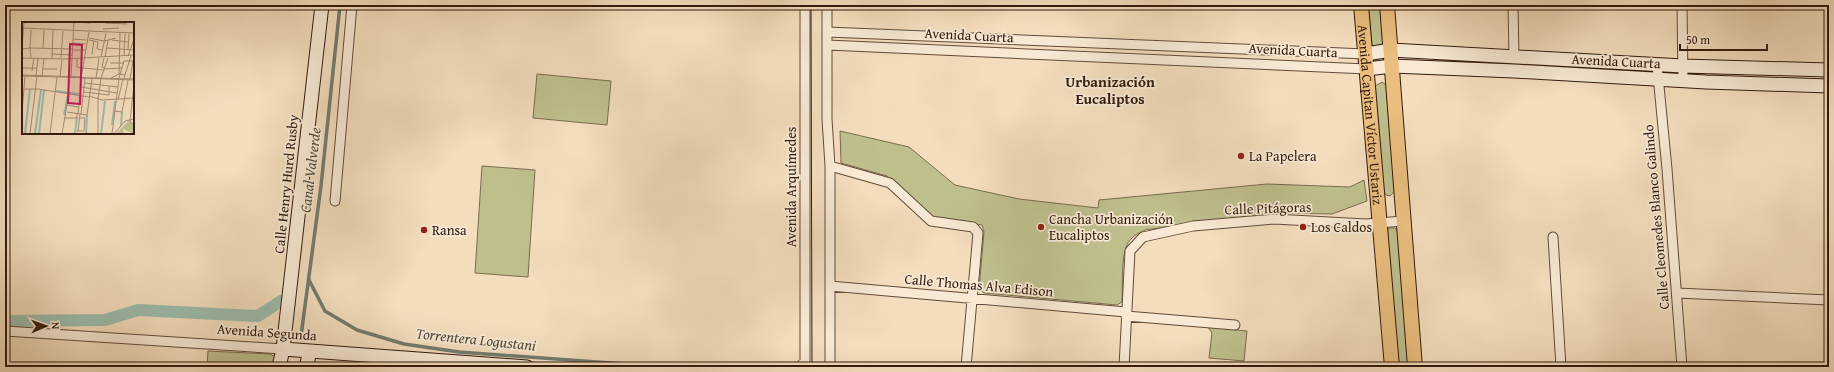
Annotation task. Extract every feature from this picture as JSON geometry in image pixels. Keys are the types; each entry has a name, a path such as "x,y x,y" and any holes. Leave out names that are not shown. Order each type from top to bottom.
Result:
{"main road":[{"name":"Avenida Capitan Víctor Ustariz","path":"1361,5 1392,367"},
{"name":"Avenida Capitan Víctor Ustariz","path":"1387,5 1415,367"}],"street":[{"path":"335,201 352,5"},
{"name":"Avenida Arquímedes","path":"800,367 805,361 805,5"},
{"path":"827,5 827,119 830,166 830,367"},
{"path":"1513,5 1514,57"},
{"path":"1682,5 1683,81"},
{"name":"Calle Henry Hurd Rusby","path":"279,367 283,349 318,6"},
{"name":"Avenida Cuarta","path":"827,32 1366,54 1391,50 1657,65 1829,70"},
{"name":"Avenida Cuarta","path":"826,45 1367,69 1392,66 1514,71 1683,81 1829,86"},
{"path":"1170,46 1170,60"},
{"name":"Calle Cleomedes Blanco Galindo","path":"1657,65 1667,169 1682,367"},
{"path":"830,166 890,183 931,221 973,227 976,229 978,233 966,367"},
{"name":"Calle Pitágoras","path":"1126,314 1130,251 1136,242 1143,237 1193,226 1274,219 1366,224 1403,221"},
{"path":"1553,237 1561,367"},
{"name":"Calle Thomas Alva Edison","path":"830,286 1235,325"},
{"path":"1676,293 1829,300"},
{"path":"1124,367 1126,314"},
{"name":"Avenida Segunda","path":"5,331 283,349 519,367"},
{"path":"306,367 310,352"}],"green space":[{"path":"1368,5 1380,5 1383,44 1381,48 1373,48"},
{"path":"537,74 611,81 607,125 533,118"},
{"path":"1382,82 1386,85 1395,191 1390,196 1386,195 1383,191 1375,86"},
{"path":"840,131 909,147 955,185 1019,199 1098,208 1099,200 1267,184 1350,187 1364,180 1367,201 1332,214 1282,213 1206,221 1145,230 1133,237 1127,245 1123,261 1122,302 1117,305 984,293 979,289 984,232 982,225 933,217 887,176 841,163"},
{"path":"482,166 535,170 528,277 475,273"},
{"path":"1389,228 1395,228 1398,232 1409,367 1397,367 1387,232"},
{"path":"1208,327 1247,331 1244,361 1209,358 1212,333"},
{"path":"208,351 269,354 276,357 277,367 207,367"}],"waterway":[{"name":"Canal Valverde","path":"301,336 321,186 340,5"},
{"name":"Torrentera Logustani","path":"309,280 325,311 357,330 404,344 459,352 666,367"},
{"path":"5,321 105,320 138,310 258,316 281,301"}],"tram line":[{"path":"811,5 812,367"}],"place":[{"name":"La Papelera","path":"1241,156"},
{"name":"Cancha Urbanización Eucaliptos","path":"1041,227"},
{"name":"Los Caldos","path":"1303,227"},
{"name":"Ransa","path":"424,230"}],"district":[{"name":"Urbanización Eucaliptos","path":"1110,90"}]}
